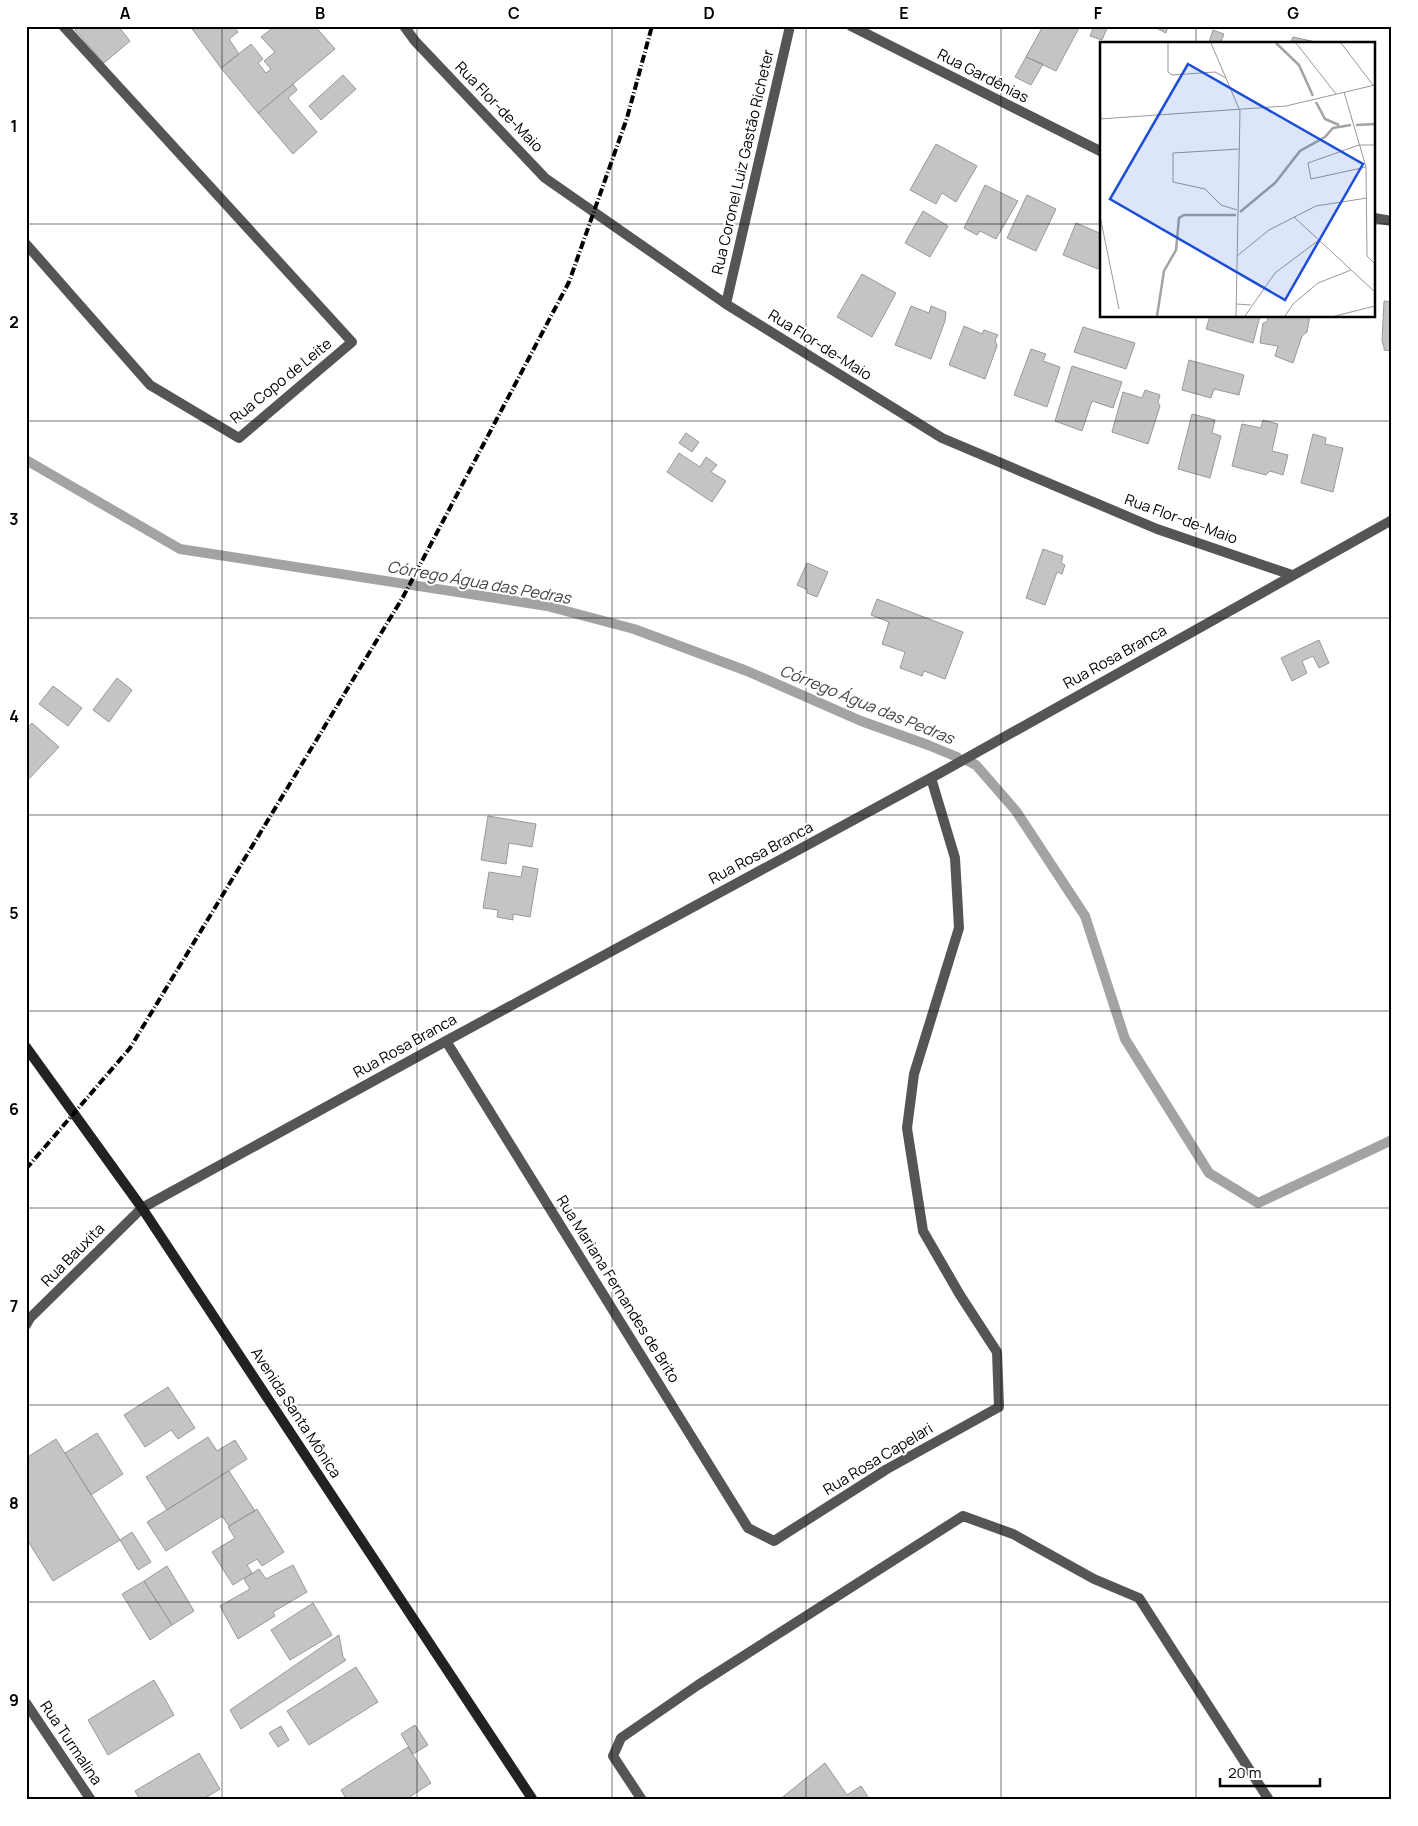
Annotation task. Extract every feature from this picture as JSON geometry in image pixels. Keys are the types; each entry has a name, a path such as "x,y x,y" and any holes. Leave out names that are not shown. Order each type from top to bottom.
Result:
{"street":[{"name":"Rua Copo de Leite","path":"26,244 150,385 239,438 352,342 62,26"},
{"name":"Rua Flor-de-Maio","path":"404,26 415,41 545,178 726,304 942,438 1157,529 1292,575"},
{"name":"Rua Coronel Luiz Gastão Richeter","path":"726,304 790,26"},
{"name":"Rua Gardênias","path":"851,26 1100,151"},
{"path":"1376,218 1392,221"},
{"name":"Rua Rosa Branca","path":"142,1208 931,778 1392,520"},
{"name":"Rua Rosa Capelari","path":"774,1541 886,1469 999,1407 997,1352 960,1295 923,1231 907,1128 914,1074 959,928 955,858 931,778"},
{"name":"Rua Mariana Fernandes de Brito","path":"446,1041 748,1528 774,1541"},
{"name":"Avenida Santa Mônica","path":"26,1047 142,1208 533,1800"},
{"name":"Rua Bauxita","path":"26,1325 30,1318 142,1208"},
{"path":"642,1800 613,1756 621,1738 698,1685 964,1516 1013,1534 1094,1579 1139,1598 1268,1800"},
{"name":"Rua Turmalina","path":"26,1703 91,1800"}],"building":[{"path":"79,26 118,26 130,41 104,63 75,30"},
{"path":"190,26 234,26 238,32 229,39 239,54 221,68"},
{"path":"275,26 315,26 335,49 258,113 221,68 251,44 263,59 258,63 266,73 271,69 264,61 275,52 261,37"},
{"path":"1043,26 1080,26 1056,71 1026,57"},
{"path":"1094,26 1108,26 1102,40 1090,36"},
{"path":"1152,26 1168,26 1166,33"},
{"path":"1213,30 1224,34 1221,42 1209,42"},
{"path":"1293,37 1316,42 1291,42"},
{"path":"1026,57 1043,64 1031,85 1015,77"},
{"path":"343,75 356,89 321,120 309,106"},
{"path":"293,84 297,90 288,98 317,132 293,154 258,113"},
{"path":"936,144 977,166 956,202 942,193 936,204 910,190"},
{"path":"985,185 1018,201 996,239 980,231 977,235 964,228"},
{"path":"1027,195 1056,209 1036,251 1007,238"},
{"path":"923,211 948,226 930,257 905,243"},
{"path":"1076,223 1100,233 1100,266 1098,269 1063,255"},
{"path":"862,274 896,293 872,337 837,317"},
{"path":"1384,301 1392,302 1392,351 1384,350 1382,341"},
{"path":"911,306 929,313 931,306 946,312 945,321 931,359 895,345"},
{"path":"1209,318 1259,318 1253,343 1206,329"},
{"path":"1268,318 1310,318 1307,332 1302,336 1293,363 1275,356 1278,346 1260,343 1263,323 1267,322"},
{"path":"964,326 982,334 984,330 998,335 995,340 997,346 985,379 949,365"},
{"path":"1083,327 1135,343 1126,369 1074,352"},
{"path":"1031,349 1046,354 1043,361 1060,367 1047,407 1014,395"},
{"path":"1189,360 1244,375 1239,395 1214,389 1211,398 1182,390"},
{"path":"1072,366 1122,382 1113,408 1092,401 1082,431 1055,421"},
{"path":"1145,390 1160,395 1158,402 1160,406 1148,444 1112,432 1123,392 1142,398"},
{"path":"1192,414 1215,420 1212,433 1221,436 1210,478 1178,469"},
{"path":"1263,420 1278,424 1272,451 1288,455 1283,475 1270,471 1266,475 1232,466 1242,424 1261,428"},
{"path":"686,433 699,442 692,452 679,443"},
{"path":"1313,434 1326,438 1325,444 1343,448 1333,492 1301,483"},
{"path":"679,453 700,467 706,457 717,465 711,472 726,481 712,502 667,472"},
{"path":"1043,549 1063,556 1061,563 1065,565 1062,574 1057,572 1045,605 1026,598"},
{"path":"807,563 828,572 817,597 807,593 808,590 797,585"},
{"path":"877,599 963,632 945,679 924,671 922,676 900,668 905,652 882,644 889,622 871,615"},
{"path":"1319,640 1329,663 1319,668 1313,656 1302,661 1307,673 1292,681 1281,658"},
{"path":"117,678 132,690 109,722 93,710"},
{"path":"53,686 82,708 68,726 39,704"},
{"path":"32,723 59,747 26,782 26,729"},
{"path":"488,816 536,824 532,847 509,843 506,864 481,860"},
{"path":"523,866 538,869 530,917 513,914 513,920 497,917 498,910 483,908 489,872 521,877"},
{"path":"168,1387 195,1428 178,1439 171,1430 145,1447 124,1415"},
{"path":"97,1433 123,1474 91,1495 65,1453"},
{"path":"208,1437 217,1451 235,1440 247,1459 167,1510 146,1477"},
{"path":"56,1439 120,1540 53,1581 26,1538 26,1458"},
{"path":"229,1471 255,1511 229,1526 222,1516 166,1551 147,1522"},
{"path":"257,1509 284,1552 262,1566 257,1559 247,1565 252,1573 233,1585 212,1552 235,1538 228,1527"},
{"path":"132,1532 151,1562 138,1570 120,1540"},
{"path":"293,1565 307,1592 273,1612 275,1616 238,1639 220,1606 250,1589 244,1579 259,1569 266,1579"},
{"path":"167,1566 194,1611 172,1625 144,1581"},
{"path":"144,1581 172,1625 150,1640 122,1594"},
{"path":"313,1603 332,1635 290,1660 271,1630"},
{"path":"339,1635 343,1657 346,1660 241,1729 230,1710"},
{"path":"356,1667 378,1702 309,1745 287,1711"},
{"path":"154,1680 174,1715 108,1755 88,1720"},
{"path":"415,1725 428,1745 413,1754 401,1734"},
{"path":"281,1726 289,1740 278,1747 269,1733"},
{"path":"408,1747 431,1783 405,1800 347,1800 341,1790"},
{"path":"199,1753 220,1789 202,1800 140,1800 135,1791"},
{"path":"825,1763 847,1795 861,1786 870,1800 779,1800"}],"waterway":[{"name":"Córrego Água das Pedras","path":"26,460 180,549 547,606 634,629 747,671 861,721 957,757"},
{"name":"Córrego Água das Pedras","path":"966,760 976,765 1016,811 1085,916 1125,1039 1209,1173 1258,1203 1392,1140"}],"railway":[{"path":"26,1169 130,1048 403,597 569,282 627,118 652,26"}]}
